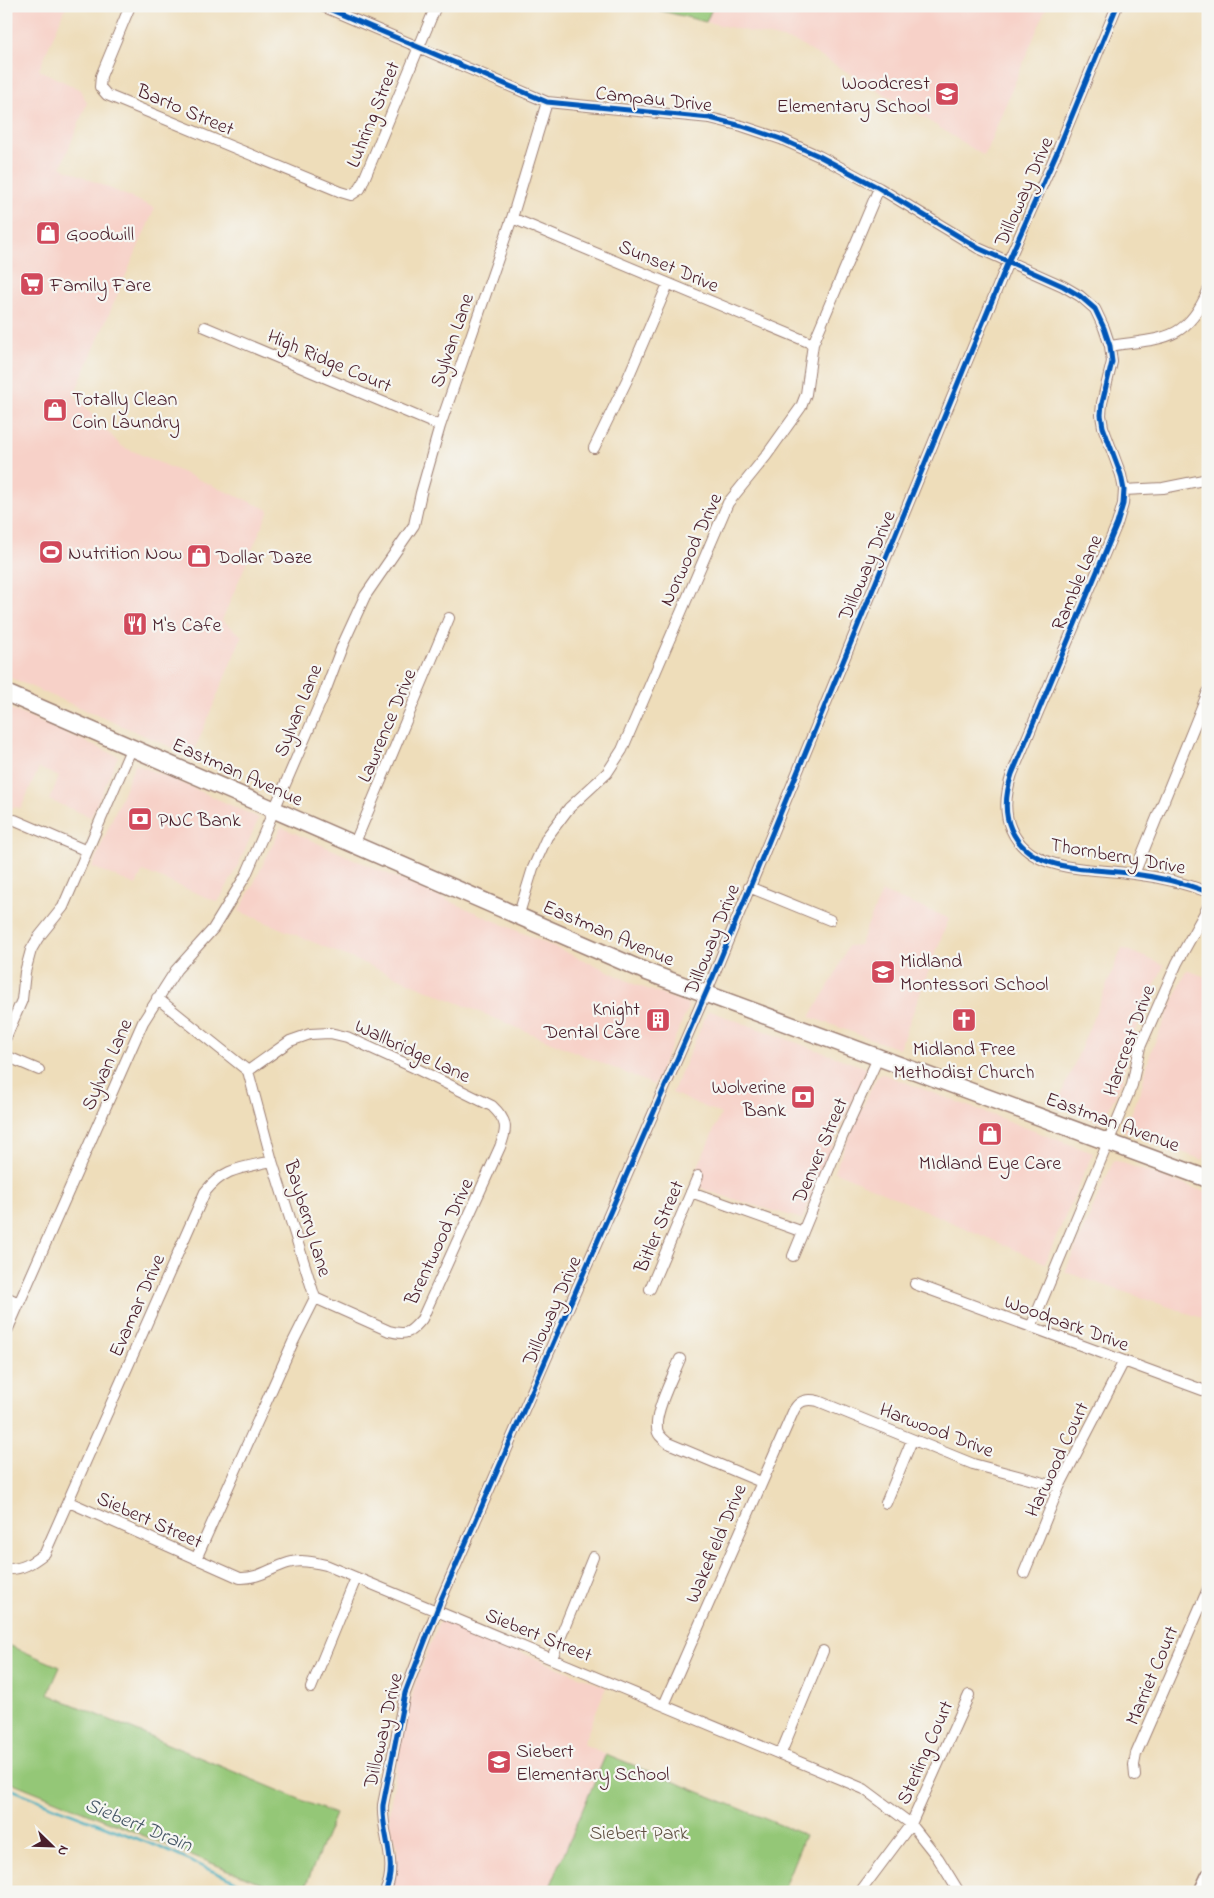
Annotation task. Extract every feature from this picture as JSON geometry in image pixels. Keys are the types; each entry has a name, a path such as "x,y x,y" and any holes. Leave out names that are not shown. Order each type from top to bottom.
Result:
{"main road":[{"name":"Eastman Avenue","path":"6,693 640,969 1208,1178"}],"street":[{"name":"Barto Street","path":"130,6 101,76 100,88 107,95 341,192"},
{"name":"Campau Drive","path":"322,6 547,102 710,118 781,139 820,156 879,188 978,248 1063,286 1080,296 1095,309 1110,346"},
{"name":"Luhring Street","path":"341,192 351,194 360,189 436,6"},
{"name":"Dilloway Drive","path":"385,1892 391,1866 383,1805 405,1692 436,1611 705,994 1008,262 1057,152 1117,6"},
{"name":"Sylvan Lane","path":"6,1333 143,1022 176,970 212,929 246,875 365,596 414,525 440,426 512,218 547,102"},
{"name":"Norwood Drive","path":"518,917 533,868 547,838 569,808 607,773 622,750 728,503 766,456 801,407 806,394 813,344 879,188"},
{"name":"Sunset Drive","path":"512,218 813,344"},
{"path":"594,448 668,284"},
{"path":"1110,346 1169,336 1183,329 1195,317 1208,291"},
{"name":"High Ridge Court","path":"205,327 440,426"},
{"name":"Ramble Lane","path":"1008,824 1005,806 1012,774 1117,524 1123,504 1124,490 1121,474 1103,427 1101,416 1102,403 1112,362 1110,346"},
{"path":"1124,490 1163,488 1208,479"},
{"name":"Lawrence Drive","path":"354,845 449,618"},
{"path":"1134,874 1208,692"},
{"path":"6,1037 22,1000 25,972 31,950 38,938 63,907 132,748"},
{"path":"15,820 87,851"},
{"name":"Thornberry Drive","path":"1008,824 1022,847 1031,855 1043,861 1056,865 1134,874 1182,883 1208,892"},
{"path":"749,887 830,920"},
{"name":"Harcrest Drive","path":"1031,1327 1132,1085 1140,1048 1177,963 1208,907"},
{"path":"157,998 248,1071"},
{"name":"Wallbridge Lane","path":"248,1071 290,1041 310,1034 330,1033 347,1037 492,1106 505,1123"},
{"path":"6,1056 39,1070"},
{"name":"Denver Street","path":"793,1256 840,1142 878,1058"},
{"name":"Bayberry Lane","path":"196,1559 293,1342 315,1298 272,1161 248,1071"},
{"name":"Brentwood Drive","path":"315,1298 390,1331 402,1334 413,1330 422,1319 500,1147 505,1134 505,1123"},
{"name":"Evamar Drive","path":"6,1569 15,1569 29,1565 45,1553 206,1192 215,1180 229,1171 272,1161"},
{"name":"Bitler Street","path":"650,1289 698,1176"},
{"path":"691,1192 803,1232"},
{"name":"Woodpark Drive","path":"915,1284 1208,1392"},
{"path":"6,1297 19,1303"},
{"path":"680,1359 658,1416 656,1429 661,1438 668,1443 761,1482"},
{"name":"Harwood Court","path":"1024,1573 1059,1488 1124,1361"},
{"name":"Wakefield Drive","path":"664,1705 796,1404 804,1400"},
{"name":"Harwood Drive","path":"804,1400 818,1401 973,1464 1059,1488"},
{"path":"886,1503 912,1440"},
{"name":"Siebert Street","path":"68,1502 240,1578 250,1579 290,1562 308,1561 326,1565 864,1789 911,1824 938,1858 959,1892"},
{"path":"552,1658 593,1557"},
{"path":"311,1688 356,1578"},
{"name":"Marriet Court","path":"1135,1776 1136,1754 1208,1589"},
{"path":"781,1753 823,1652"},
{"name":"Sterling Court","path":"860,1892 911,1824 970,1695"},
{"path":"1200,1892 1208,1875"}],"shaded area":[{"path":"6,6 66,6 39,70 81,90 87,103 61,167 155,208 74,395 121,446 269,510 222,620 242,636 192,756 6,676"},
{"name":"Woodcrest Elementary School","path":"713,6 1047,6 984,156 918,114 796,42 706,22"},
{"path":"6,707 118,756 91,817 49,800 59,777 39,768 21,808 15,807 6,810"},
{"path":"135,764 259,818 235,872 218,902 143,871 136,885 92,867"},
{"path":"281,827 602,968 636,985 687,1003 687,1011 654,1085 239,911"},
{"name":"Midland Montessori School","path":"882,892 949,918 899,1049 810,1017 835,975 848,946 859,945"},
{"path":"1122,948 1164,965 1129,1046 1123,1080 1102,1123 1057,1106"},
{"path":"1187,970 1208,978 1208,1148 1203,1160 1124,1131 1141,1089 1151,1051"},
{"path":"710,1011 867,1069 802,1219 736,1200 705,1190 699,1186 702,1175 696,1171 721,1114 672,1093 707,1013"},
{"path":"883,1074 1093,1153 1045,1263 834,1171 872,1086 878,1075"},
{"path":"1114,1160 1208,1193 1208,1320 1065,1272"},
{"name":"Siebert Elementary School","path":"442,1620 606,1687 583,1744 606,1754 548,1892 389,1892 394,1878 397,1845 389,1822 389,1813 404,1724 416,1681 439,1622"}],"green space":[{"path":"642,6 713,6 706,22"},
{"path":"6,1644 60,1667 48,1694 335,1814 303,1892 283,1892 6,1780"},
{"name":"Siebert Park","path":"606,1754 805,1835 782,1892 548,1892"}],"waterway":[{"name":"Siebert Drain","path":"6,1787 159,1847 259,1892"}],"cycle path":[{"path":"322,6 547,102 710,118 781,139 819,156 879,188 978,248 1063,286 1080,296 1095,309 1110,346 1112,362 1101,415 1103,427 1121,475 1124,490 1123,504 1117,524 1012,774 1007,795 1008,822 1020,844 1048,862 1082,869 1153,877 1181,883 1208,892"},
{"path":"385,1892 389,1881 390,1859 383,1805 405,1693 440,1602 712,979 1008,262 1057,152 1117,6"}],"place":[{"name":"Woodcrest Elementary School","path":"947,94"},
{"name":"Goodwill","path":"48,233"},
{"name":"Family Fare","path":"32,284"},
{"name":"Totally Clean Coin Laundry","path":"55,410"},
{"name":"Nutrition Now","path":"51,552"},
{"name":"Dollar Daze","path":"199,556"},
{"name":"M's Cafe","path":"135,624"},
{"name":"PNC Bank","path":"140,819"},
{"name":"Midland Montessori School","path":"883,972"},
{"name":"Knight Dental Care","path":"658,1020"},
{"name":"Midland Free Methodist Church","path":"964,1020"},
{"name":"Wolverine Bank","path":"803,1097"},
{"name":"MIdland Eye Care","path":"990,1134"},
{"name":"Siebert Elementary School","path":"499,1762"}]}
